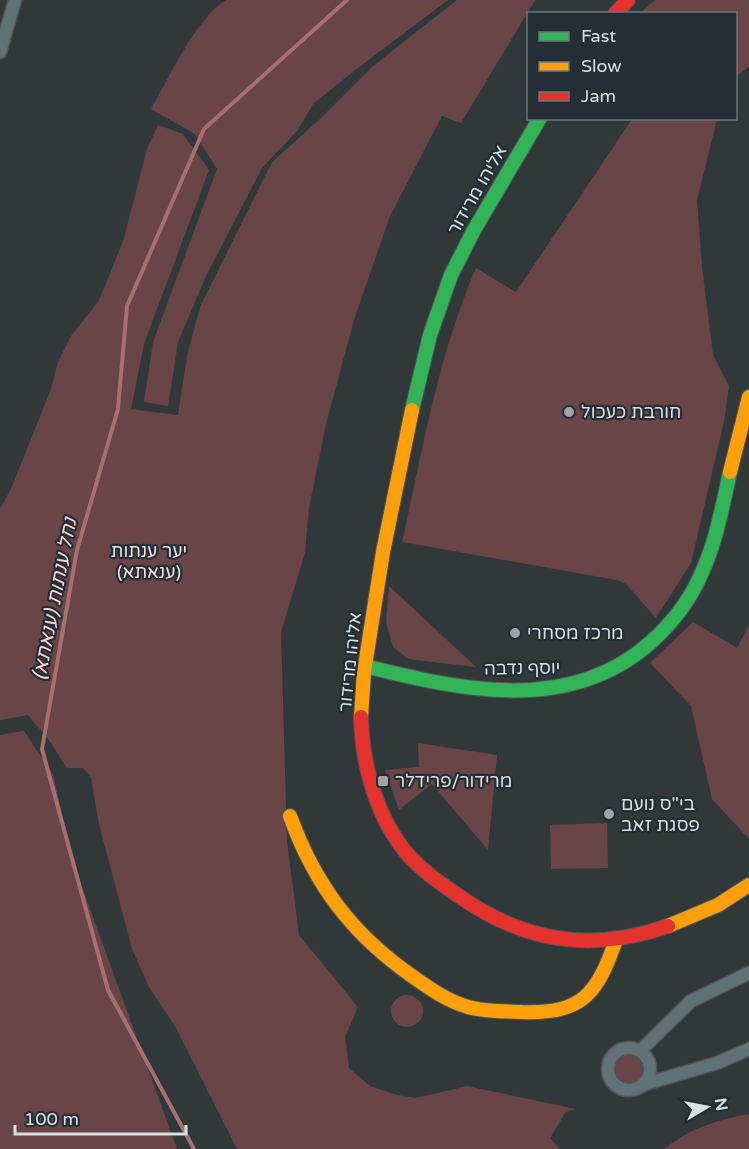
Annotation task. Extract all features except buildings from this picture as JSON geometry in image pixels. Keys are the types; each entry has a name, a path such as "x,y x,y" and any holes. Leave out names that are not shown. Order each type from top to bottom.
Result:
{"street":[{"path":"0,52 15,0"},
{"path":"617,12 628,0"},
{"name":"אליהו מרידור","path":"539,120 450,275 428,339 378,574 361,708 367,760 381,810 403,849 446,887 471,905 514,928 539,936 561,939 616,940 648,934 683,921 717,906 749,885"},
{"name":"יוסף נדבה","path":"365,666 405,676 455,684 496,690 519,690 557,688 576,684 604,675 630,661 642,652 683,607 702,574 713,540 749,397"},
{"path":"290,816 306,859 323,887 358,931 379,953 399,968 447,999 469,1008 531,1012 576,1004 593,990 616,940"},
{"path":"640,1051 691,1000 749,973"},
{"path":"645,1084 649,1078 649,1063 640,1051 633,1049 619,1051 609,1062 610,1077 620,1088 632,1090 717,1063 749,1049"}],"green space":[{"path":"226,0 448,0 313,104 298,130 262,168 206,276 178,342 168,406 144,402 153,342 217,169 195,134 151,109 194,34 204,20"},
{"name":"יער ענתות (ענאתא)","path":"457,0 535,0 461,123 442,116 390,216 354,320 326,424 309,508 305,553 281,632 287,841 299,935 358,1007 345,1037 349,1068 370,1086 397,1095 416,1098 467,1086 576,1109 566,1112 550,1138 560,1149 237,1149 175,1026 149,987 132,949 99,824 91,778 83,768 67,768 49,740 28,715 0,720 0,509 11,489 51,389 58,362 71,336 98,302 110,274 124,238 147,149 158,125 183,134 209,170 144,344 131,409 178,415 187,356 200,307 272,162 320,119 373,66"},
{"path":"655,0 749,0 749,66 737,76 737,12 641,12"},
{"path":"631,120 717,120 697,200 702,267 713,355 729,386 724,421 691,563 656,618 626,584 617,580 402,542 441,369 476,268 516,292"},
{"path":"389,586 476,667 408,659 393,647 386,622"},
{"path":"693,622 737,648 749,625 749,839 712,799 691,706 650,663"},
{"path":"24,731 53,774 72,859 177,1149 0,1149 0,735"},
{"path":"418,743 497,755 488,850 432,784 399,810 385,770 419,767"},
{"path":"607,823 608,868 551,869 550,825"},
{"path":"407,995 418,1000 423,1011 418,1022 407,1027 396,1022 391,1011 396,1000"},
{"path":"629,1055 639,1059 643,1069 639,1079 629,1083 619,1079 615,1069 619,1059"},
{"path":"749,1114 749,1149 664,1149 684,1135 704,1126"}],"waterway":[{"name":"נחל ענתות (ענאתא)","path":"194,1149 108,990 42,749 77,550 118,409 127,306 204,129 347,0"}],"traffic: fast":[{"path":"412,410 430,335 451,275 474,230 539,120"},
{"path":"365,666 438,683 513,690 550,688 586,680 619,665 651,642 678,614 694,590 713,541 730,472"}],"traffic: slow":[{"path":"730,472 749,397"},
{"path":"361,717 364,672 383,552 412,410"},
{"path":"290,816 311,864 338,906 354,925 371,943 412,976 439,994 460,1004 481,1010 522,1012 543,1012 574,1004 594,987 616,940"},
{"path":"668,926 718,905 749,885"}],"traffic: jam":[{"path":"617,12 628,0"},
{"path":"361,717 368,773 380,809 389,826 410,857 456,894 506,923 558,938 611,939 668,926"}],"place":[{"name":"חורבת כעכול","path":"569,412"},
{"name":"מרכז מסחרי","path":"515,633"},
{"name":"מרידור/פרידלר","path":"383,781"},
{"name":"בי\"ס נועם פסגת זאב","path":"609,814"}]}
